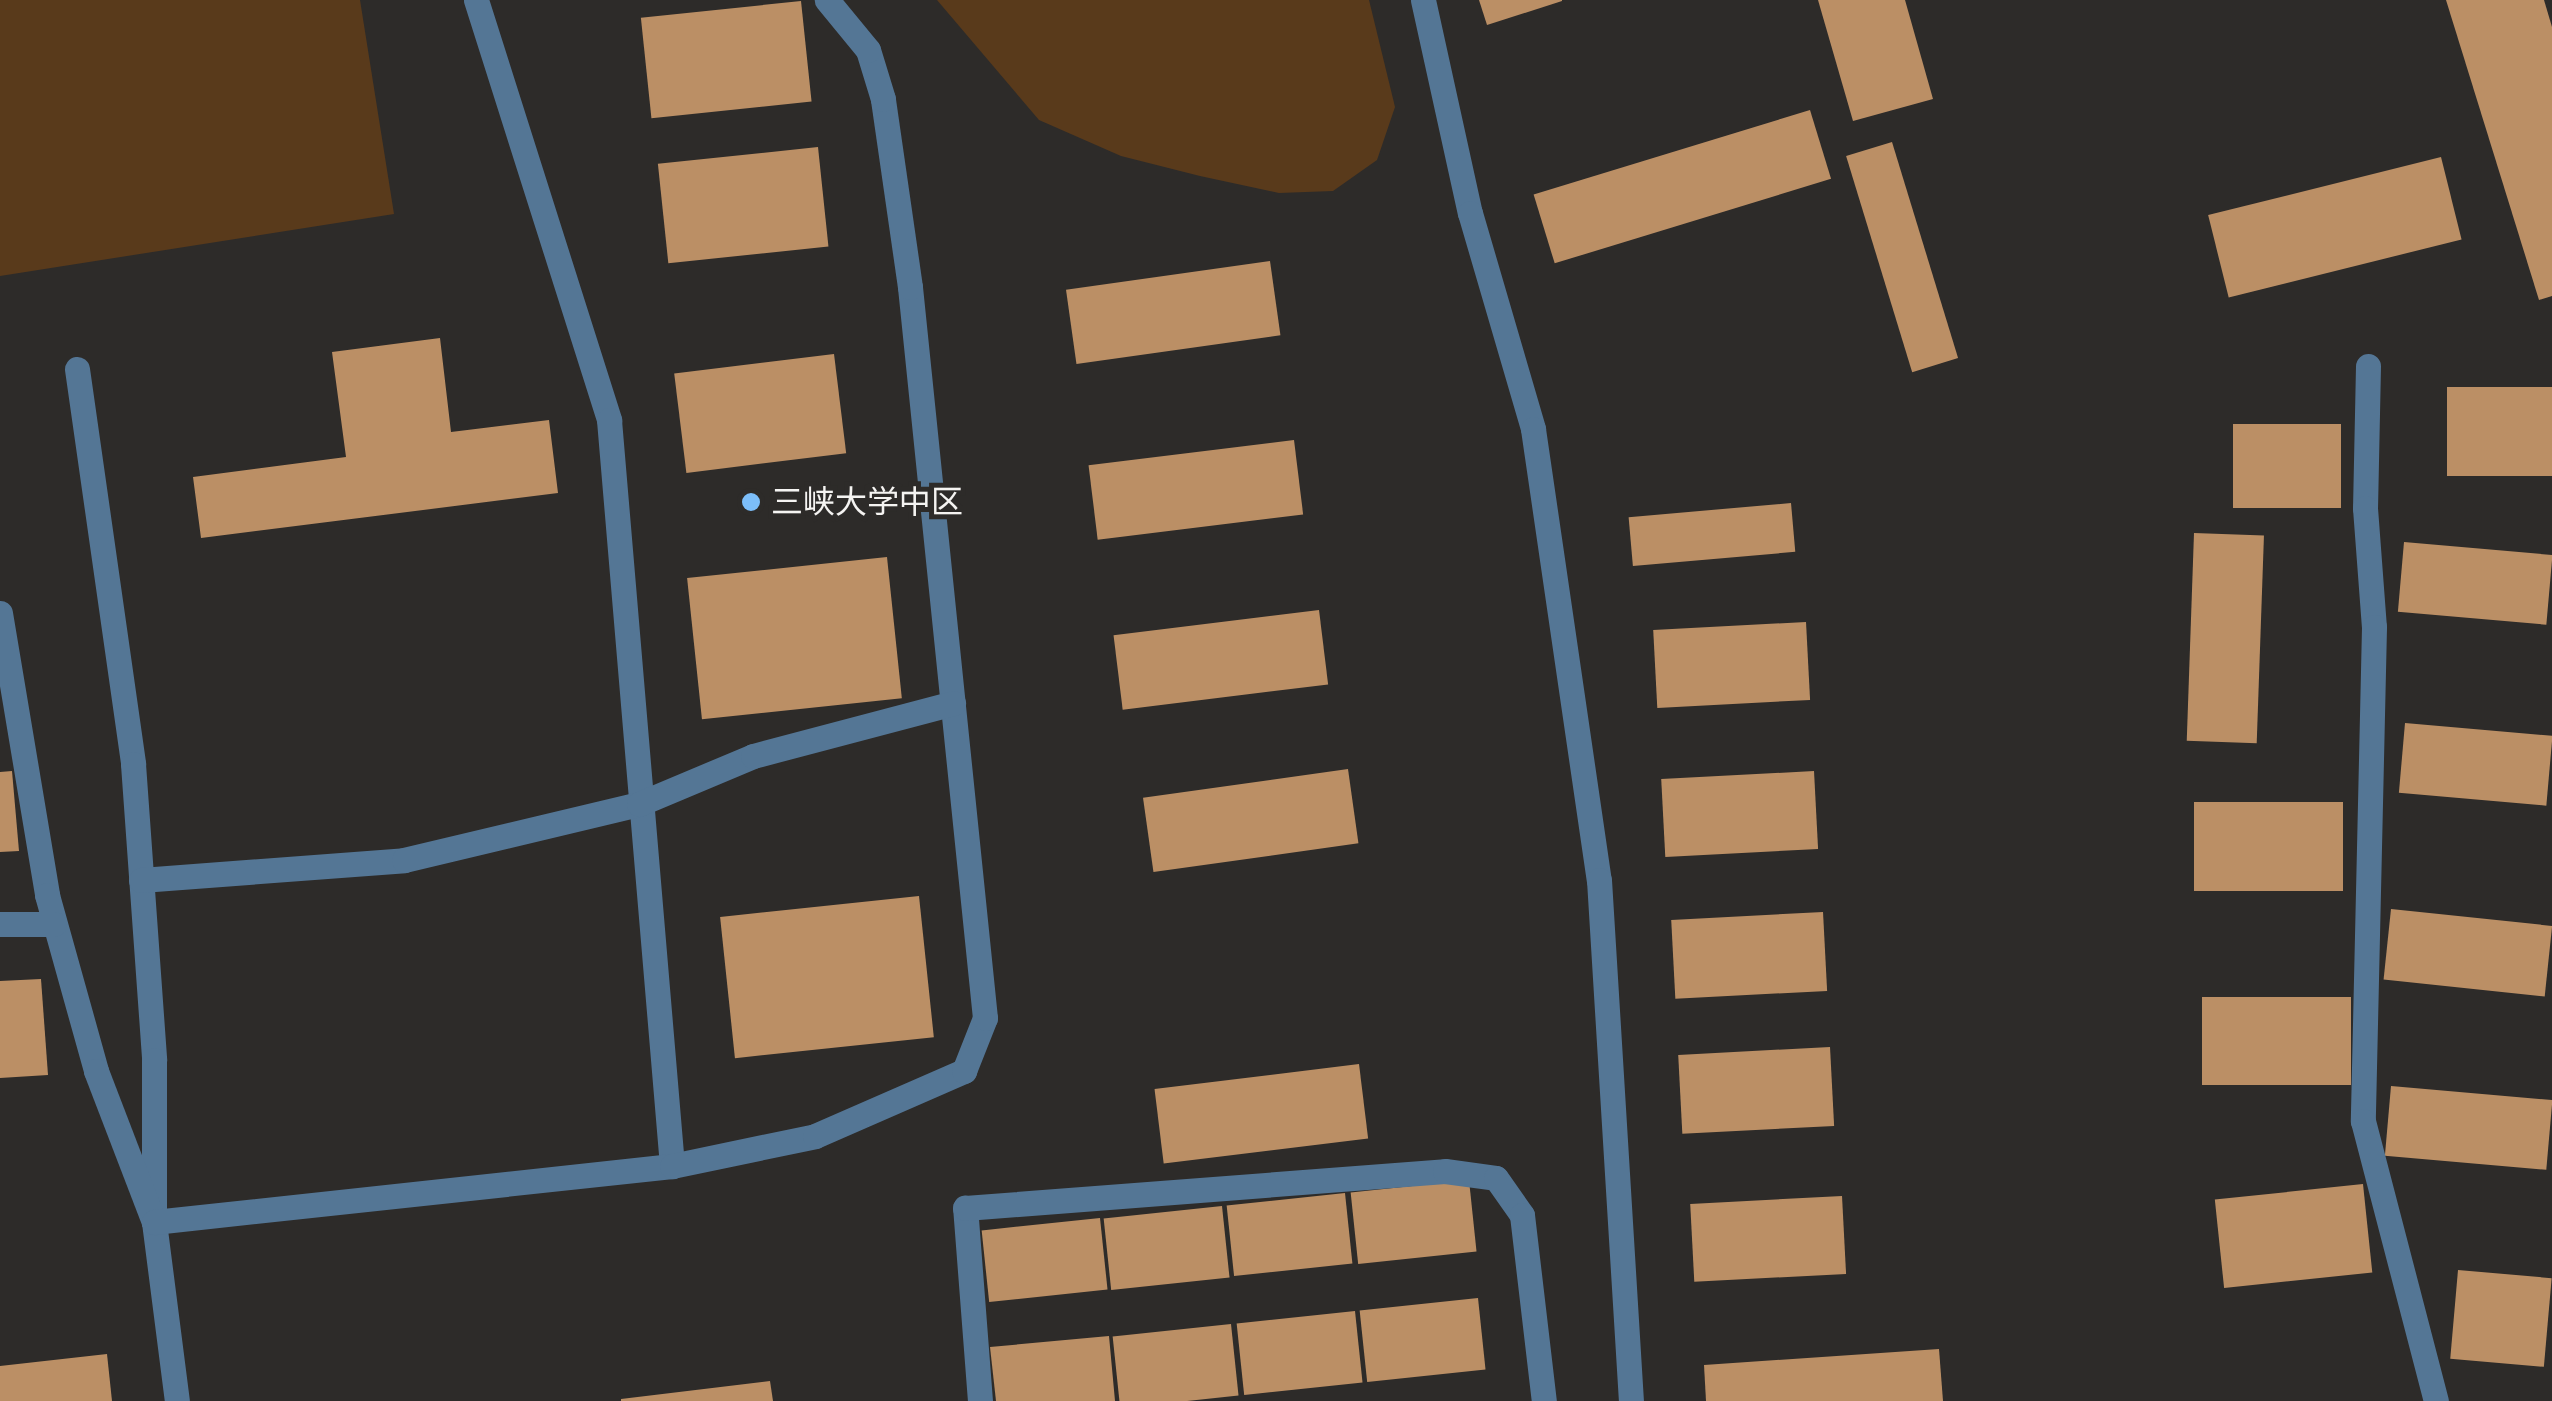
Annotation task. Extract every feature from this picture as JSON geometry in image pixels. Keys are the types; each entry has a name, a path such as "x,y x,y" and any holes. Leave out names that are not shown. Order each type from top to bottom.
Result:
{"street":[{"path":"476,0 609,420 672,1166"},
{"path":"154,1222 672,1166 815,1136 964,1071 985,1018 883,99 868,50 827,0"},
{"path":"1423,0 1470,214 1533,429 1600,880 1631,1401"},
{"path":"2368,366 2365,508 2374,627 2363,1120 2436,1401"},
{"path":"78,369 133,764 154,1060 154,1222 177,1401"},
{"path":"0,613 54,924 96,1071 154,1222"},
{"path":"141,880 404,860 639,804 753,756 953,704"},
{"path":"0,924 54,924"},
{"path":"980,1401 966,1208 1445,1171 1496,1178 1522,1215 1544,1401"}],"shaded area":[{"path":"0,0 360,0 394,214 0,276"},
{"path":"937,0 1369,0 1395,107 1377,160 1333,191 1279,193 1200,176 1121,156 1039,120"}],"building":[{"path":"1479,0 1562,0 1562,1 1487,25"},
{"path":"1818,0 1905,0 1933,99 1853,121"},
{"path":"2446,0 2544,0 2552,27 2552,296 2539,300"},
{"path":"801,1 812,101 651,118 641,18"},
{"path":"1810,110 1831,179 1555,263 1534,194"},
{"path":"1892,142 1958,358 1912,372 1846,156"},
{"path":"818,147 828,246 668,263 658,164"},
{"path":"2441,157 2462,239 2229,298 2208,215"},
{"path":"1270,261 1280,335 1076,364 1066,290"},
{"path":"440,338 451,432 549,420 558,493 201,538 193,477 346,457 332,352"},
{"path":"834,354 846,453 686,473 674,374"},
{"path":"2447,387 2552,387 2552,476 2447,476"},
{"path":"2233,424 2341,424 2341,508 2233,508"},
{"path":"1294,440 1303,514 1098,540 1089,465"},
{"path":"1791,503 1795,552 1633,566 1629,517"},
{"path":"2194,533 2264,535 2257,743 2187,741"},
{"path":"2404,542 2552,555 2546,625 2398,612"},
{"path":"887,557 902,698 702,719 687,578"},
{"path":"1319,610 1328,684 1123,710 1114,635"},
{"path":"1806,622 1810,700 1657,708 1653,630"},
{"path":"2405,723 2552,736 2546,806 2399,793"},
{"path":"1348,769 1358,843 1153,872 1143,798"},
{"path":"12,771 19,851 0,852 0,772"},
{"path":"1814,771 1818,849 1665,857 1661,779"},
{"path":"2194,802 2343,802 2343,891 2194,891"},
{"path":"919,896 934,1037 735,1058 720,917"},
{"path":"2391,909 2552,926 2545,997 2384,980"},
{"path":"1823,912 1827,991 1675,999 1671,920"},
{"path":"41,979 48,1075 0,1078 0,981"},
{"path":"2202,997 2351,997 2351,1085 2202,1085"},
{"path":"1830,1047 1834,1126 1682,1134 1678,1055"},
{"path":"1359,1064 1368,1138 1164,1164 1155,1089"},
{"path":"2391,1086 2552,1100 2546,1170 2385,1156"},
{"path":"1469,1180 1477,1252 1358,1264 1351,1192"},
{"path":"2363,1184 2372,1273 2224,1288 2215,1200"},
{"path":"1345,1193 1352,1264 1234,1276 1227,1205"},
{"path":"1842,1196 1846,1274 1694,1282 1690,1204"},
{"path":"1222,1206 1230,1278 1111,1290 1104,1218"},
{"path":"1100,1218 1108,1290 989,1302 982,1230"},
{"path":"2458,1270 2552,1278 2544,1367 2450,1359"},
{"path":"1478,1298 1486,1370 1367,1382 1360,1310"},
{"path":"1355,1311 1363,1383 1244,1395 1237,1323"},
{"path":"1231,1324 1239,1396 1187,1401 1119,1401 1113,1336"},
{"path":"1109,1336 1115,1401 996,1401 990,1347"},
{"path":"1939,1349 1943,1401 1706,1401 1704,1365"},
{"path":"107,1354 112,1401 0,1401 0,1366"},
{"path":"770,1381 773,1401 621,1401 621,1399"}],"place":[{"name":"三峡大学中区","path":"751,502"}]}
